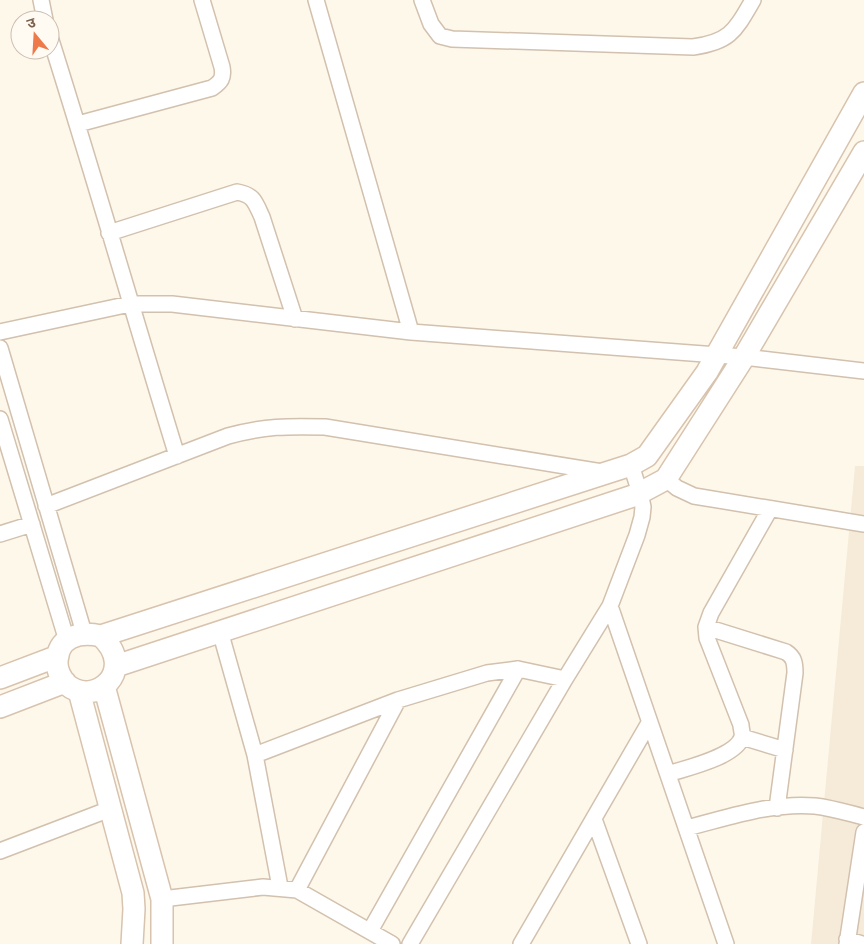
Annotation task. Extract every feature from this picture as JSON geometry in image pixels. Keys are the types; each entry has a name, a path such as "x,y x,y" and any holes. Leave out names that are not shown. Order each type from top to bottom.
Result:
{"street":[{"path":"78,124 212,88 220,83 223,75 222,67 202,0"},
{"path":"316,0 411,332"},
{"path":"422,0 431,24 440,36 452,39 693,47 724,40 737,28 753,0"},
{"path":"57,60 78,124 108,233 177,456"},
{"path":"0,678 77,642 606,473 647,456 717,356 864,93"},
{"path":"116,666 640,493 666,480 744,357 864,152"},
{"path":"108,233 237,192 248,194 255,201 262,216 295,319"},
{"path":"0,332 130,304 172,304 411,332 744,357 864,371"},
{"path":"0,348 46,506 77,642"},
{"path":"0,419 32,524 77,642"},
{"path":"46,506 228,436 252,429 290,426 325,428 606,473"},
{"path":"410,944 610,606 637,535 643,507 631,464"},
{"path":"666,480 694,496 864,524"},
{"path":"668,774 722,756 734,749 742,737 741,725 707,638 706,626 711,613 770,509"},
{"path":"0,534 32,524"},
{"path":"610,606 726,944"},
{"path":"706,626 786,652 792,656 795,664 795,673 777,808"},
{"path":"220,631 255,755 280,887"},
{"path":"77,642 112,648 116,666 113,675 104,686 88,692 72,686 60,675 57,666 77,642"},
{"path":"255,755 398,700 487,673 518,669 566,678"},
{"path":"370,930 518,669"},
{"path":"0,707 72,686"},
{"path":"72,686 110,809 133,893 132,944"},
{"path":"104,686 162,900 162,944"},
{"path":"297,890 398,700"},
{"path":"521,944 649,723"},
{"path":"742,737 785,750"},
{"path":"686,828 777,808 795,806 816,806 864,817"},
{"path":"0,851 110,809"},
{"path":"594,819 640,944"},
{"path":"862,944 847,942 864,832"},
{"path":"162,900 263,887 297,890 392,944"}],"shaded area":[{"path":"855,466 864,466 864,944 811,944"}]}
